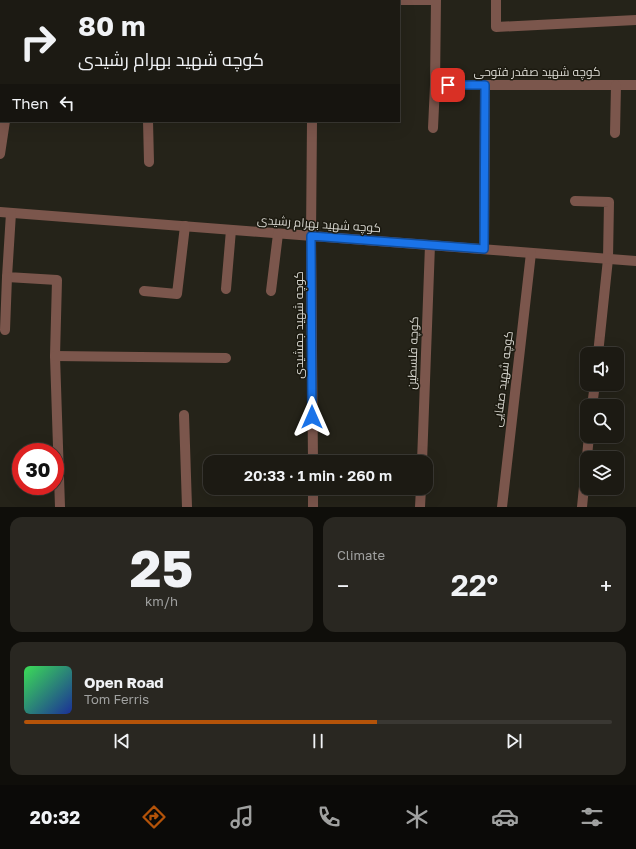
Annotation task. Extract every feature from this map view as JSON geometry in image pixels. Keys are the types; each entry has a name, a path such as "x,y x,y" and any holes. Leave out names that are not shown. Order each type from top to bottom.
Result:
{"street":[{"path":"380,0 436,0 433,128"},
{"path":"496,0 496,27 636,20"},
{"name":"کوچه شهید صفدر فتوحی","path":"435,85 636,85"},
{"path":"484,249 485,85"},
{"path":"615,133 616,85"},
{"path":"0,154 5,122"},
{"path":"148,122 149,162"},
{"name":"کوچه شهید جمشیدی","path":"312,122 311,236 313,455"},
{"path":"575,201 609,202 608,259 599,347"},
{"name":"کوچه شهید بهرام رشیدی","path":"0,212 636,261"},
{"path":"5,330 11,213"},
{"path":"144,291 177,294 185,226"},
{"path":"226,289 231,230"},
{"path":"271,291 278,234"},
{"name":"کوچه فلسطین","path":"422,455 430,245"},
{"name":"کوچه شهید صفایی","path":"502,507 531,253"},
{"path":"7,277 57,280 55,356 60,507"},
{"path":"55,356 226,358"},
{"path":"184,415 187,507"},
{"path":"582,507 588,443"},
{"path":"313,495 313,507"},
{"path":"420,507 421,495"}],"route":[{"path":"312,417 311,236 484,249 485,85 448,85"}]}
